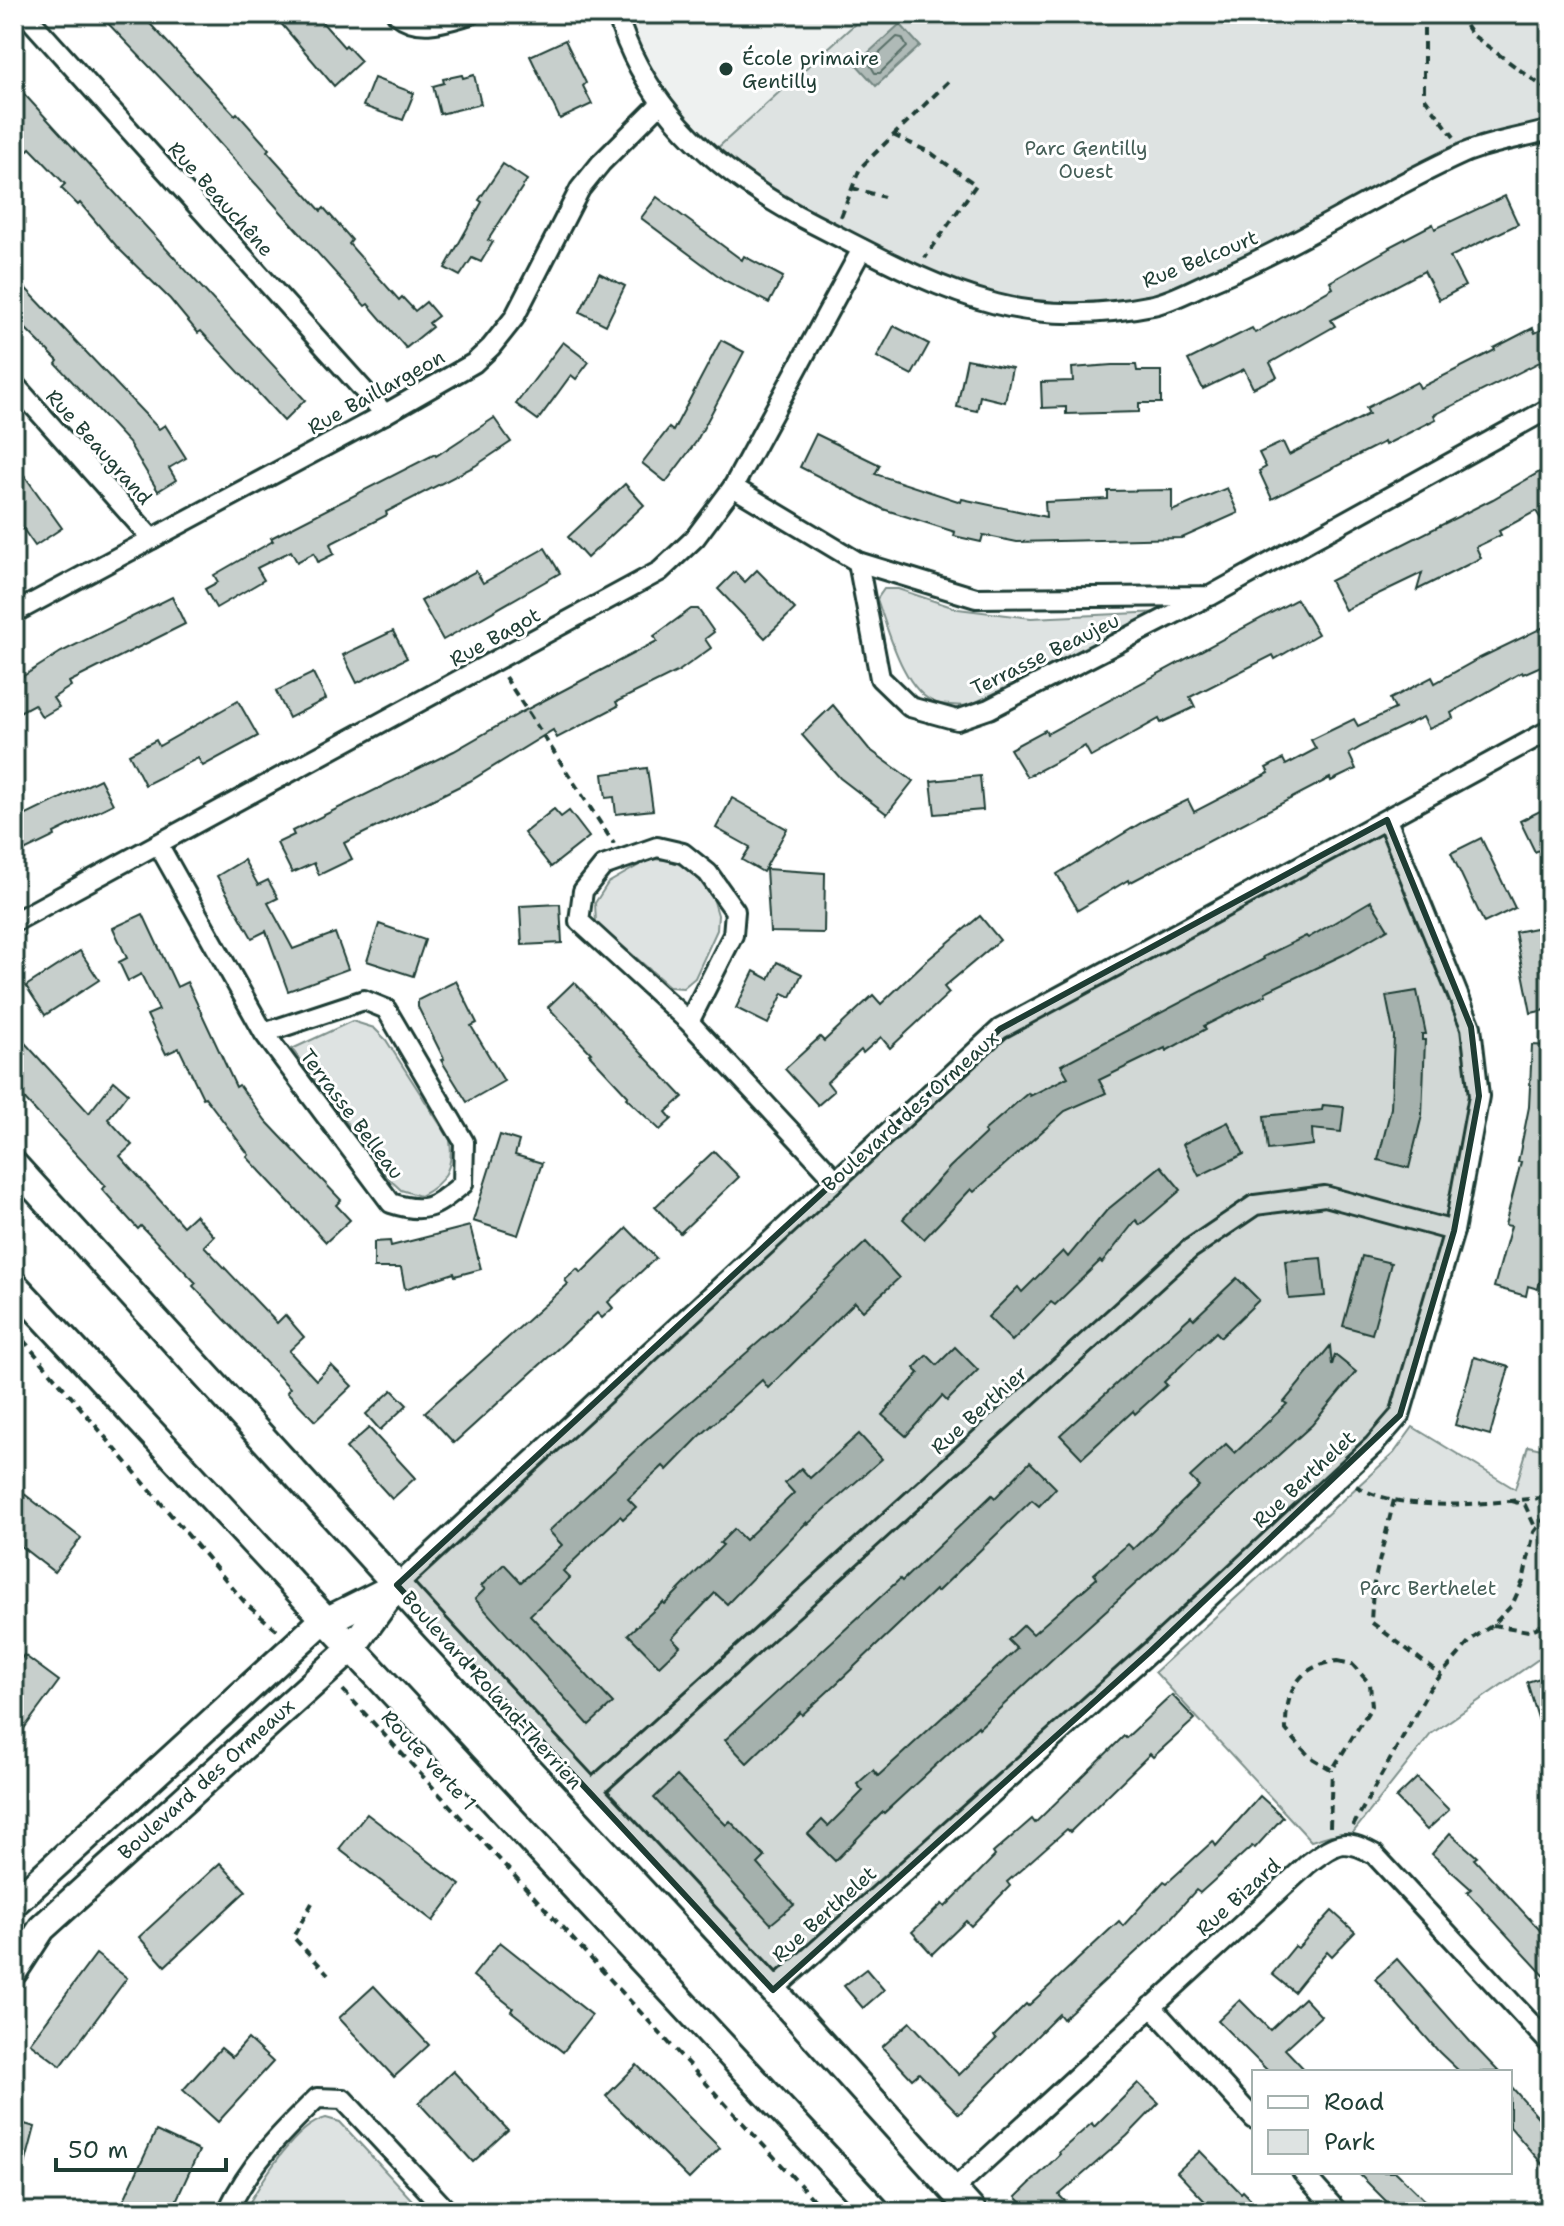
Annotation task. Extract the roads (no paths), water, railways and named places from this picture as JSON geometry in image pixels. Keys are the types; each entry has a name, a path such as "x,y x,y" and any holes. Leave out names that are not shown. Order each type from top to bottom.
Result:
{"main road":[{"name":"Boulevard Roland-Therrien","path":"14,1165 588,1794 773,1990 973,2212"},
{"path":"14,1285 877,2212"},
{"name":"Boulevard des Ormeaux","path":"14,1903 298,1642 325,1620 397,1585"},
{"name":"Boulevard des Ormeaux","path":"14,1971 42,1928 351,1649 397,1585"}],"street":[{"name":"Rue Beauchêne","path":"25,14 385,414"},
{"path":"397,14 400,18 426,26 471,14"},
{"name":"Rue Belcourt","path":"617,14 625,40 661,103 702,149 734,177 778,206 927,282 998,305 1040,312 1075,313 1155,305 1243,268 1465,152 1550,130"},
{"name":"Rue Baillargeon","path":"14,613 474,363 514,318 580,189 601,163 661,103"},
{"name":"Rue Bagot","path":"14,922 660,571 695,538 733,487 862,249"},
{"name":"Rue Beaugrand","path":"14,384 152,539"},
{"name":"Terrasse Beaujeu","path":"858,562 880,678 910,707 957,720 989,709 1210,596 1550,408"},
{"name":"Terrasse Beaujeu","path":"733,487 858,562 976,598 1210,596"},
{"name":"Boulevard des Ormeaux","path":"397,1585 1000,1029 1550,730"},
{"name":"Rue Berthelet","path":"773,1990 1151,1651 1374,1445 1400,1415 1454,1231 1479,1096 1471,1027 1387,820"},
{"name":"Terrasse Belleau","path":"158,844 264,1033 391,1203 413,1211 435,1206 463,1184 464,1142 386,1009 364,1000 264,1033"},
{"path":"689,1022 733,935 735,911 708,873 683,853 657,847 603,866 583,891 579,921 689,1022 835,1179"},
{"name":"Rue Berthier","path":"588,1794 1190,1249 1255,1205 1325,1196 1454,1231"},
{"name":"Rue Bizard","path":"953,2190 1309,1863 1337,1845 1359,1846 1374,1854 1550,2044"},
{"path":"1151,2006 1252,2117"},
{"path":"227,2212 250,2170 270,2144 317,2098 343,2099 448,2212"},
{"path":"1304,2174 1338,2212"}],"water":[{"path":"900,24 920,46 876,86 856,64"}],"place":[{"name":"École primaire Gentilly","path":"726,69"}],"park label":[{"name":"Parc Gentilly Ouest","path":"1086,160"},
{"name":"Parc Berthelet","path":"1428,1588"}]}
